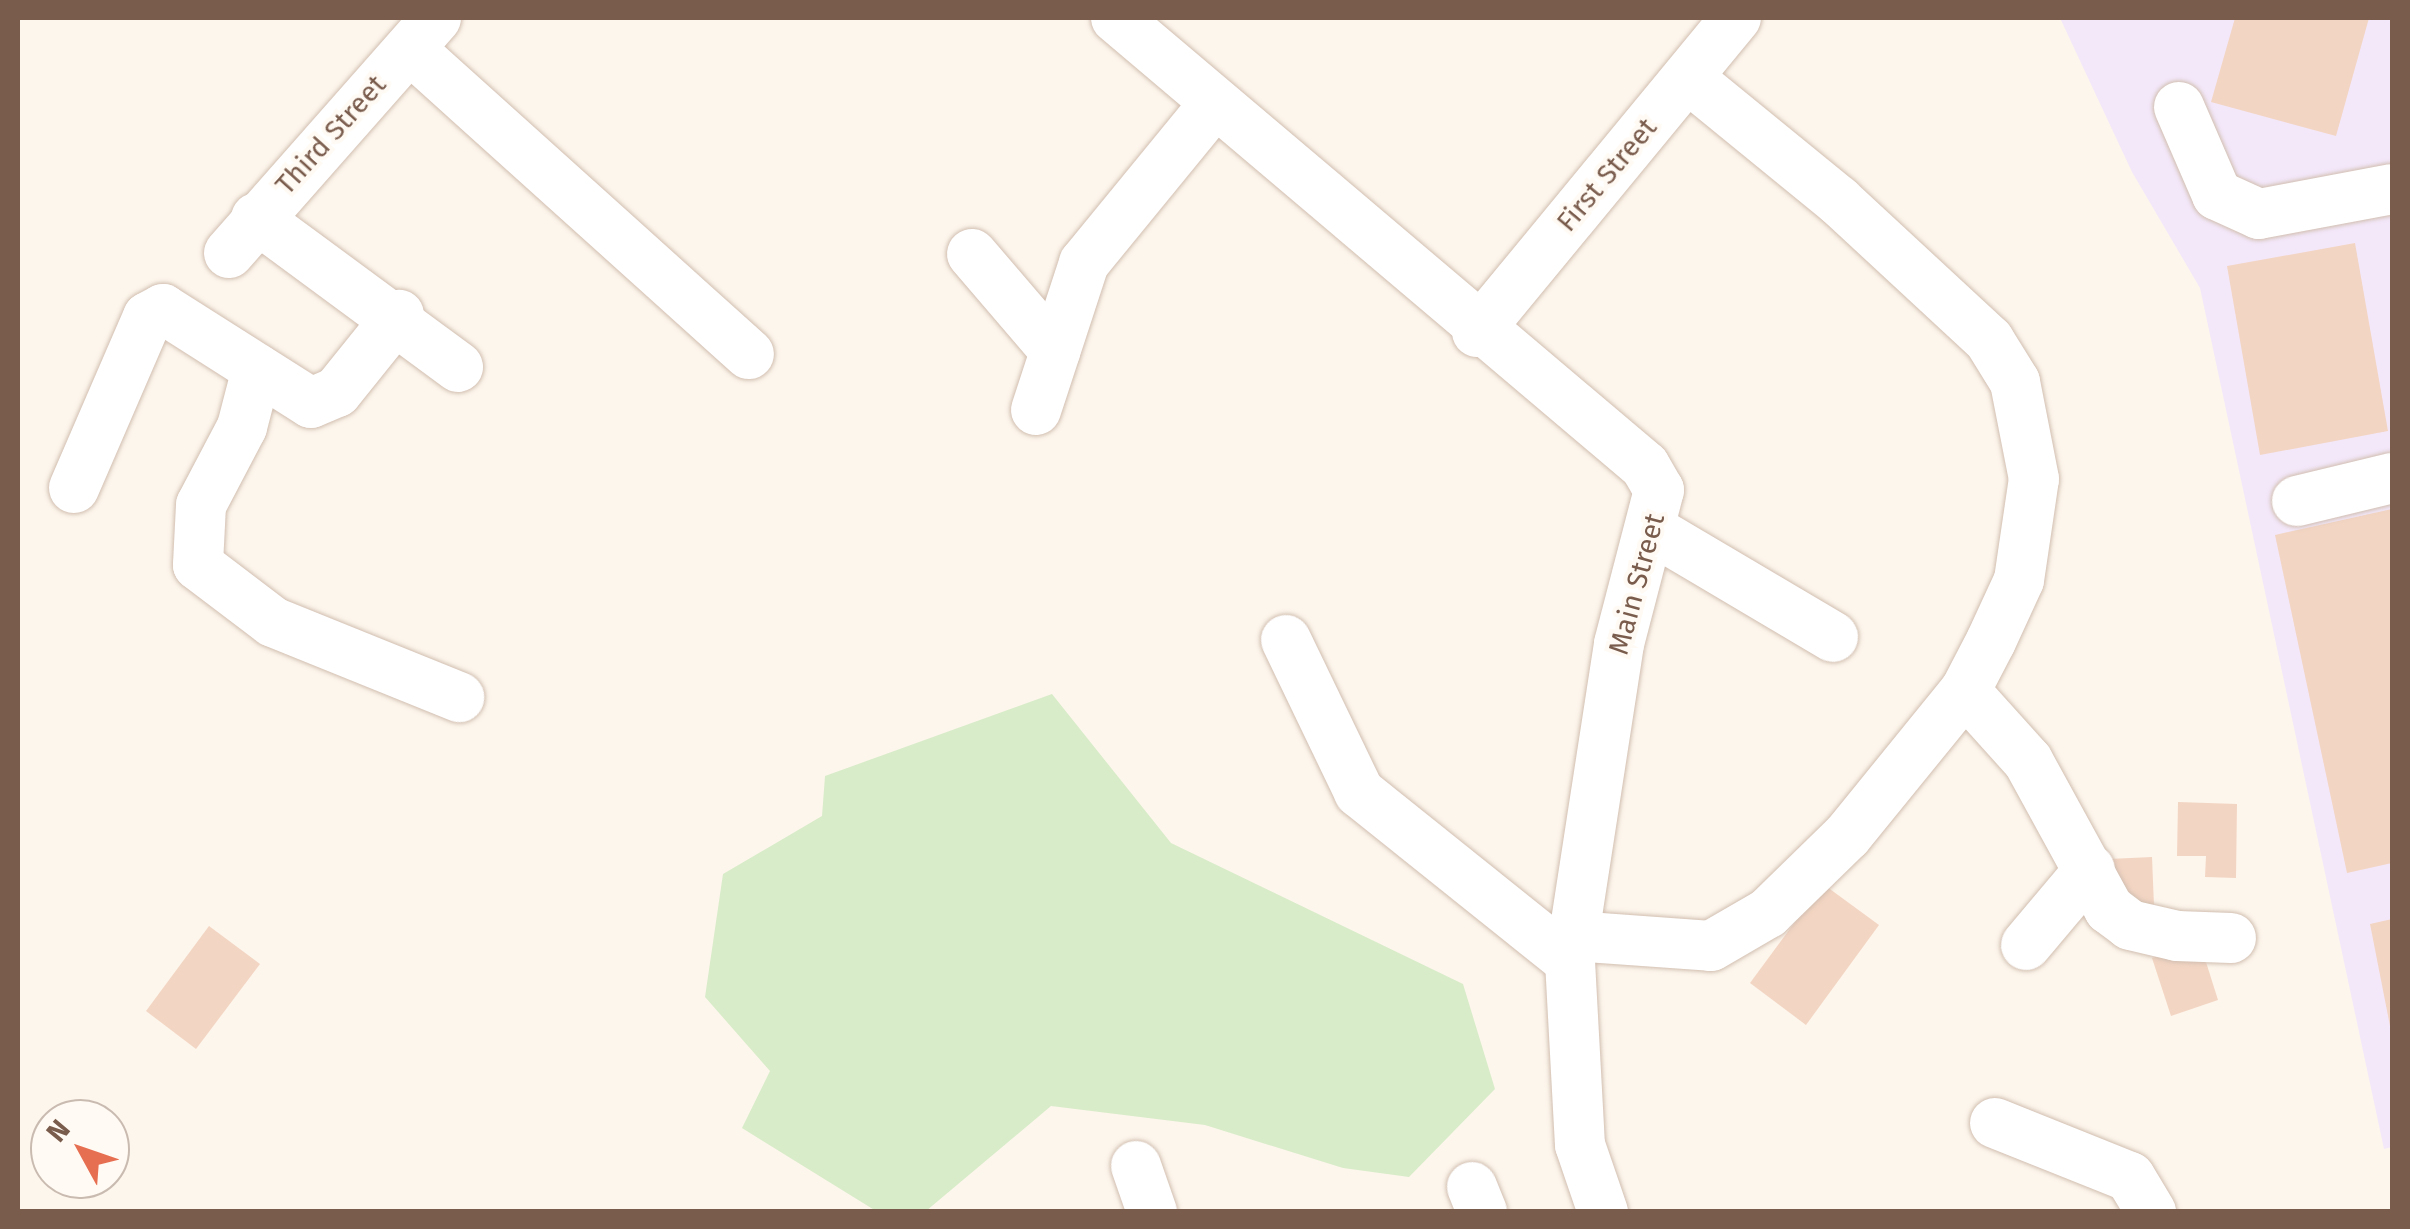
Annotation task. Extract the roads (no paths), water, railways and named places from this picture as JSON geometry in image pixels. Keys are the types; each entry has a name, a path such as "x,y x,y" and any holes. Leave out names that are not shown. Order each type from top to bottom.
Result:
{"street":[{"name":"Main Street","path":"1116,18 1477,332 1645,466 1659,490 1654,531 1619,644 1571,949 1580,1145 1603,1212"},
{"name":"First Street","path":"1477,332 1736,18"},
{"path":"423,33 749,354"},
{"name":"Third Street","path":"399,315 242,236 423,33"},
{"path":"1286,640 1360,792 1571,949 1692,948 1728,939 1847,836 1965,691 2018,580 2034,479 2014,382 1989,340 1839,201 1688,78"},
{"path":"1036,410 1084,263 1215,104"},
{"path":"2179,107 2217,195 2259,214 2392,189"},
{"path":"2392,145 2392,158"},
{"path":"972,254 1055,352"},
{"path":"74,488 148,317 178,310 257,369 325,403 399,315 458,367"},
{"path":"257,369 242,427 201,505 192,536 198,565 273,622 460,697"},
{"path":"2297,501 2392,478"},
{"path":"1654,531 1832,637"},
{"path":"1965,691 2028,761 2109,909 2130,925 2232,938"},
{"path":"2026,945 2090,869"},
{"path":"1995,1123 2130,1178 2151,1212"}]}
